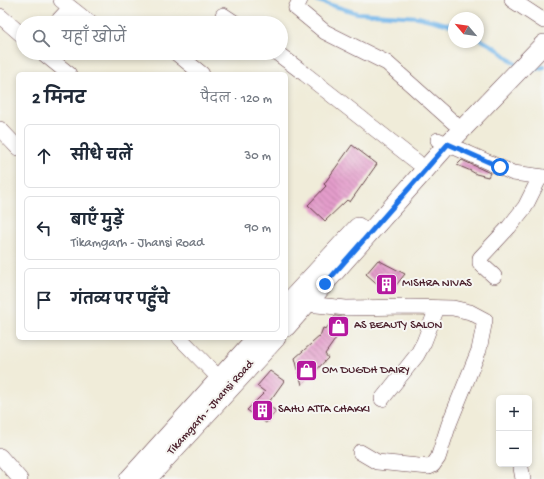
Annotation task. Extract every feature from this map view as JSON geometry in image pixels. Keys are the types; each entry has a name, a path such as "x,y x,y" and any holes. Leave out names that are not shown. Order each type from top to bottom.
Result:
{"street":[{"path":"512,0 544,21"},
{"path":"59,16 65,4 81,16"},
{"path":"298,4 325,32 387,63 453,122"},
{"path":"0,16 16,30"},
{"path":"288,303 320,279 443,142 535,49 544,29"},
{"path":"52,60 67,72"},
{"path":"185,60 200,72"},
{"path":"286,60 417,162"},
{"path":"288,325 307,304 320,279 417,162 443,142 453,122 506,77"},
{"path":"0,129 16,146"},
{"path":"443,142 513,173 542,177 524,207 509,227 480,258 480,263 494,276"},
{"path":"307,304 346,308 454,308 470,312 485,320 479,350 449,424 438,458 433,465 429,467 377,462 360,452"},
{"path":"382,399 417,354 424,342 438,308"},
{"path":"182,340 219,378"},
{"path":"129,479 254,340"},
{"name":"Tikamgarh - Jhansi Road","path":"147,479 274,340"},
{"path":"0,456 20,479"}],"building":[{"path":"352,145 377,164 350,202 347,200 325,221 308,205 326,186 324,184"},
{"path":"462,160 490,173 488,177 476,174 457,165"},
{"name":"MISHRA NIVAS","path":"378,260 405,274 389,294 366,274"},
{"path":"335,316 348,320 325,354 328,358 302,385 295,358 320,336 323,328 326,329"},
{"path":"270,371 284,381 267,405 276,411 266,423 247,410 265,392 257,386"}],"waterway":[{"path":"315,0 357,13 418,17 448,24"},
{"path":"484,41 496,48 517,65"},
{"path":"528,71 544,67"}],"place":[{"name":"MISHRA NIVAS","path":"387,284"},
{"name":"AS BEAUTY SALON","path":"339,326"},
{"name":"OM DUGDH DAIRY","path":"307,371"},
{"name":"SAHU ATTA CHAKKI","path":"262,410"}],"route":[{"path":"325,284 448,144 500,167"}]}
